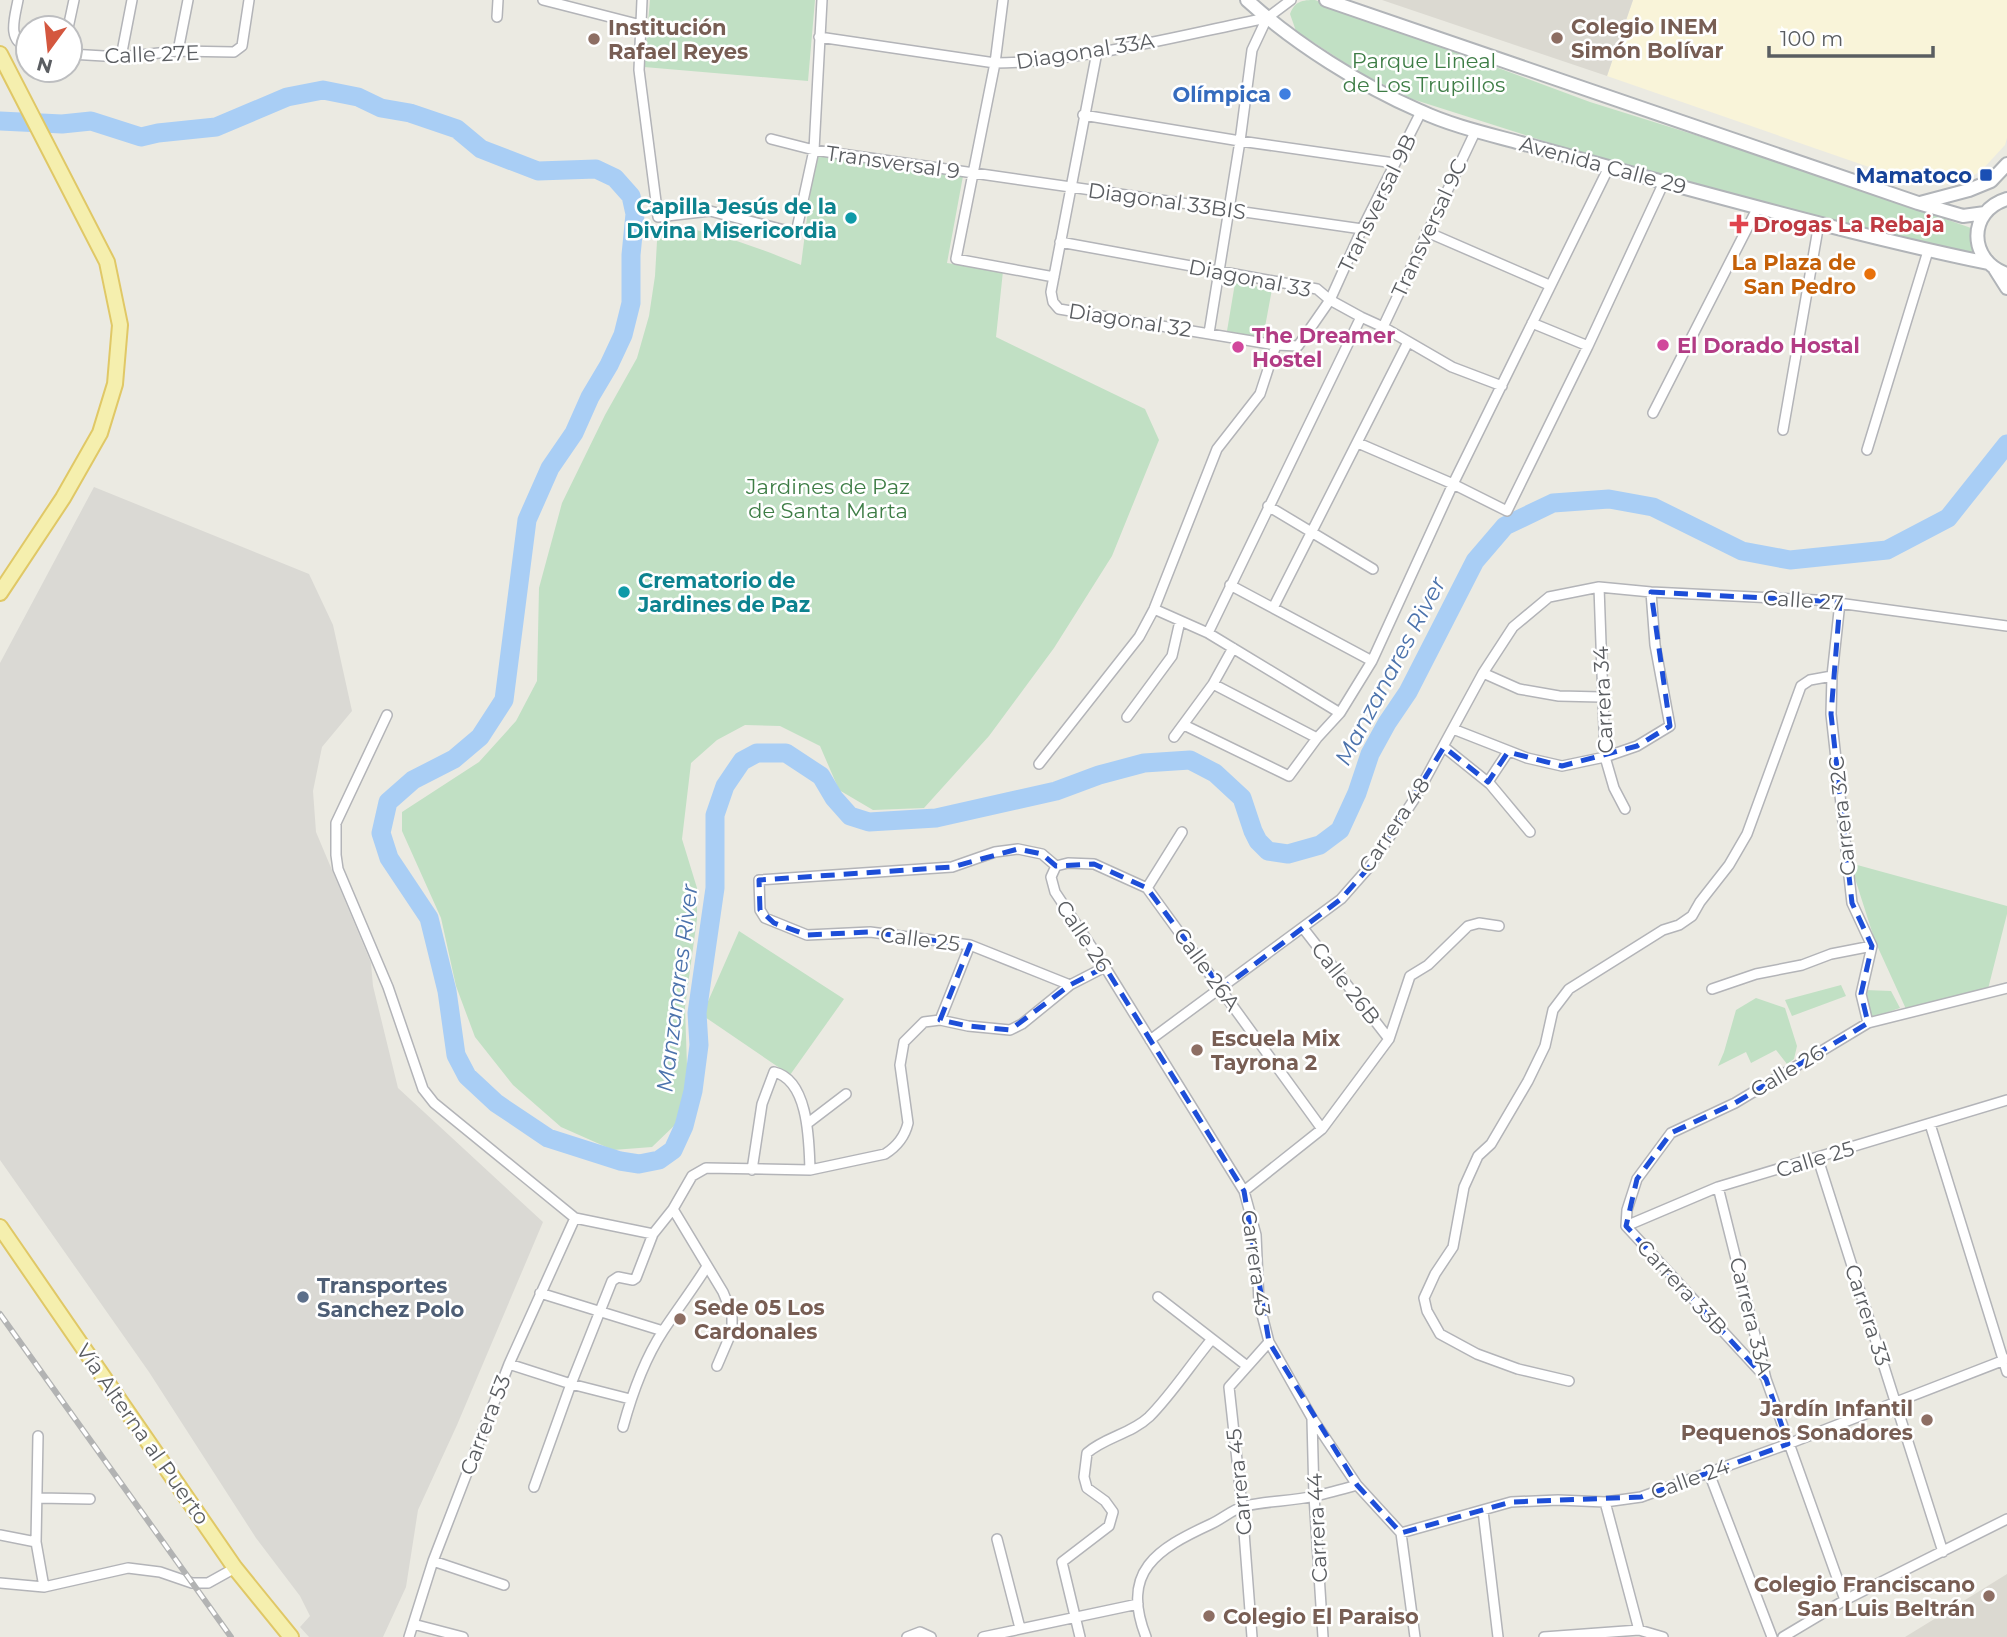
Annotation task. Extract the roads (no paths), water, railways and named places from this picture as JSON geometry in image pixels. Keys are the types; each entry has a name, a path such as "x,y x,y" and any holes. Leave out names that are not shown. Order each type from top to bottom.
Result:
{"main road":[{"name":"Avenida Calle 29","path":"1247,0 1267,18 1333,63 1421,112 1476,131 1991,266 2007,274"},
{"path":"1326,0 1918,203 1963,216 1984,213"},
{"path":"0,54 107,262 120,325 115,384 100,433 63,498 0,593"},
{"path":"1918,203 1969,190 1991,181 2007,164"},
{"path":"2006,197 1984,213 1978,225 1977,239 1980,252 2007,288"},
{"name":"Vía Alterna al Puerto","path":"0,1227 235,1569 291,1637"}],"street":[{"path":"121,57 132,0"},
{"path":"178,51 188,0"},
{"name":"Calle 27E","path":"84,55 121,57 178,51 234,52 242,46 249,0"},
{"path":"497,17 498,0"},
{"path":"543,0 641,25"},
{"path":"642,0 639,70 658,216 710,211 796,233 814,150 822,0"},
{"name":"Transversal 9","path":"956,259 995,63 1003,0"},
{"path":"1209,333 1252,50 1267,18 1291,0"},
{"name":"Diagonal 33A","path":"820,37 995,63 1019,63 1097,51 1267,18"},
{"path":"1054,277 1097,51"},
{"name":"Transversal 9B","path":"1209,333 1297,346 1330,300 1362,229 1421,112"},
{"path":"1083,115 1394,163"},
{"name":"Transversal 9C","path":"1383,327 1476,131"},
{"name":"Transversal 9","path":"771,139 814,150 972,173"},
{"path":"1184,725 1289,776 1317,738 1340,713 1372,661 1453,484 1609,167"},
{"name":"Diagonal 33BIS","path":"972,173 1362,229"},
{"path":"1358,443 1453,484 1507,511 1664,182"},
{"path":"1653,414 1758,207"},
{"path":"1783,430 1819,223"},
{"path":"1427,232 1549,285"},
{"name":"Diagonal 33","path":"1060,242 1317,289 1330,300 1452,367 1502,386"},
{"path":"1867,450 1928,250"},
{"name":"Diagonal 32","path":"956,259 1054,277 1053,302 1059,309 1209,333"},
{"path":"1208,633 1361,317"},
{"path":"1532,323 1588,346"},
{"path":"1273,608 1408,342"},
{"path":"1039,764 1139,637 1154,609 1217,449 1260,394 1276,345"},
{"path":"1268,506 1373,569"},
{"path":"1230,585 1372,661"},
{"name":"Calle 27","path":"1599,587 1840,602 2007,626"},
{"name":"Carrera 48","path":"1150,1040 1341,899 1371,865 1415,798 1483,673 1513,627 1549,597 1599,587"},
{"name":"Carrera 34","path":"1599,587 1605,757 1614,788 1625,809"},
{"path":"1453,729 1508,752 1562,766 1605,757 1637,746 1670,726 1654,645 1651,592"},
{"name":"Carrera 32C","path":"1840,602 1831,714 1852,902 1872,946"},
{"path":"1154,609 1208,633 1340,713"},
{"path":"1127,717 1172,656 1180,621"},
{"path":"1174,737 1213,684 1233,648"},
{"path":"1483,673 1519,689 1559,696 1601,697"},
{"path":"1569,1381 1518,1369 1477,1354 1440,1334 1427,1311 1424,1298 1435,1274 1453,1247 1464,1187 1478,1156 1491,1144 1528,1082 1545,1046 1553,1010 1569,989 1663,930 1679,925 1692,916 1729,865 1747,834 1801,685 1810,680 1832,676"},
{"path":"1213,684 1317,738"},
{"path":"387,715 336,823 336,855 338,869 388,987 423,1089 434,1103 575,1218 653,1234"},
{"path":"1444,747 1488,782 1530,832"},
{"path":"1488,782 1508,752"},
{"path":"1147,888 1182,832"},
{"name":"Calle 25","path":"1056,866 1042,854 1018,849 995,852 953,867 759,880 760,910 765,918 807,935 870,932 970,945 1070,985"},
{"name":"Calle 26A","path":"1056,866 1068,863 1094,864 1147,888 1322,1129"},
{"name":"Calle 26","path":"1056,866 1051,877 1055,892 1105,967 1244,1191"},
{"name":"Carrera 43","path":"1401,1533 1357,1485 1312,1418 1269,1342 1259,1303 1256,1235 1244,1191 1322,1129 1389,1038 1410,976 1427,965 1468,926 1479,923 1499,926"},
{"name":"Calle 26B","path":"1303,928 1389,1038"},
{"path":"940,1020 970,945"},
{"path":"1712,989 1756,974 1872,946 1861,994 1868,1023"},
{"path":"534,1487 571,1384 615,1278 633,1280 638,1275 653,1234 673,1209 692,1176 706,1168 810,1170 885,1154 893,1149 906,1131 908,1123 900,1065 904,1042 924,1022 940,1020 1010,1030 1022,1024 1070,985 1105,967"},
{"name":"Calle 26","path":"1626,1226 1627,1210 1637,1179 1671,1133 1735,1103 1868,1023 2007,988"},
{"path":"752,1170 762,1104 774,1072 787,1077 801,1102 808,1123 810,1170"},
{"path":"808,1123 846,1094"},
{"name":"Calle 25","path":"1626,1226 1718,1187 2007,1100"},
{"path":"1930,1124 2007,1372"},
{"name":"Carrera 33","path":"1818,1159 1943,1552"},
{"name":"Carrera 33A","path":"1718,1187 1766,1379 1845,1600"},
{"path":"673,1209 706,1268 723,1292 732,1314 732,1331 717,1366"},
{"name":"Carrera 53","path":"409,1637 433,1561 509,1364 575,1218"},
{"name":"Carrera 33B","path":"1626,1226 1766,1379"},
{"path":"624,1427 630,1399 648,1359 663,1331 706,1268"},
{"path":"540,1293 663,1331"},
{"path":"1158,1297 1247,1366"},
{"path":"1080,1637 1062,1562 1109,1526 1113,1512 1105,1501 1087,1488 1084,1477 1087,1453 1148,1418 1212,1339"},
{"name":"Carrera 45","path":"1252,1637 1229,1387 1269,1342"},
{"name":"Calle 24","path":"1401,1533 1511,1502 1605,1502 1641,1497 1788,1444 2005,1359"},
{"path":"509,1364 630,1399"},
{"name":"Carrera 44","path":"1312,1418 1323,1637"},
{"path":"38,1436 39,1498 36,1542 44,1587"},
{"path":"1709,1473 1772,1637"},
{"path":"1146,1637 1138,1604 1139,1581 1150,1561 1186,1535 1242,1506 1314,1496 1357,1485"},
{"path":"39,1498 90,1499"},
{"path":"1605,1502 1639,1630"},
{"path":"1483,1511 1498,1637"},
{"path":"1783,1637 1845,1600 2007,1520"},
{"path":"1401,1533 1415,1637"},
{"path":"0,1535 36,1542"},
{"path":"997,1539 1020,1628"},
{"path":"433,1561 504,1585"},
{"path":"0,1583 44,1587 128,1569 160,1572 192,1583 208,1583 235,1569"},
{"path":"983,1637 1138,1604"},
{"path":"413,1624 463,1637"},
{"path":"1544,1637 1639,1630 1664,1637"},
{"path":"907,1637 920,1632 931,1637"}],"waterway":[{"name":"Manzanares River","path":"0,121 62,124 91,121 141,137 216,127 287,97 323,90 358,97 381,108 410,113 457,129 481,149 538,171 596,169 615,178 631,196 635,214 631,255 631,303 623,335 574,433 550,468 527,520 504,700 480,737 454,759 413,780 388,802 381,833 389,858 429,918 447,991 456,1055 467,1076 496,1103 548,1138 620,1161 639,1164 659,1160 673,1150 684,1126 693,1091 699,1045 697,1013 715,888 715,815 725,786 742,761 757,753 786,753 821,776 834,798 850,816 869,822 936,818 1056,791 1099,775 1144,763 1190,760 1215,773 1242,798 1253,831 1268,851 1288,854 1320,845 1340,830 1357,793 1370,754 1408,692 1475,561 1505,526 1553,503 1609,499 1653,507 1742,551 1790,560 1887,550 1948,518 2007,444"}],"railway":[{"path":"0,1314 231,1637"}],"place":[{"name":"Colegio INEM Simón Bolívar","path":"1557,38"},
{"name":"Institución Rafael Reyes","path":"594,39"},
{"name":"Olímpica","path":"1285,94"},
{"name":"Mamatoco","path":"1986,175"},
{"name":"Capilla Jesús de la Divina Misericordia","path":"851,218"},
{"name":"Drogas La Rebaja","path":"1739,224"},
{"name":"La Plaza de San Pedro","path":"1870,274"},
{"name":"El Dorado Hostal","path":"1663,345"},
{"name":"The Dreamer Hostel","path":"1238,347"},
{"name":"Crematorio de Jardines de Paz","path":"624,592"},
{"name":"Escuela Mix Tayrona 2","path":"1197,1050"},
{"name":"Transportes Sanchez Polo","path":"303,1297"},
{"name":"Sede 05 Los Cardonales","path":"680,1319"},
{"name":"Jardín Infantil Pequenos Sonadores","path":"1927,1420"},
{"name":"Colegio Franciscano San Luis Beltrán","path":"1989,1596"},
{"name":"Colegio El Paraiso","path":"1209,1616"}],"park label":[{"name":"Parque Lineal de Los Trupillos","path":"1424,72"},
{"name":"Jardines de Paz de Santa Marta","path":"828,498"}]}
